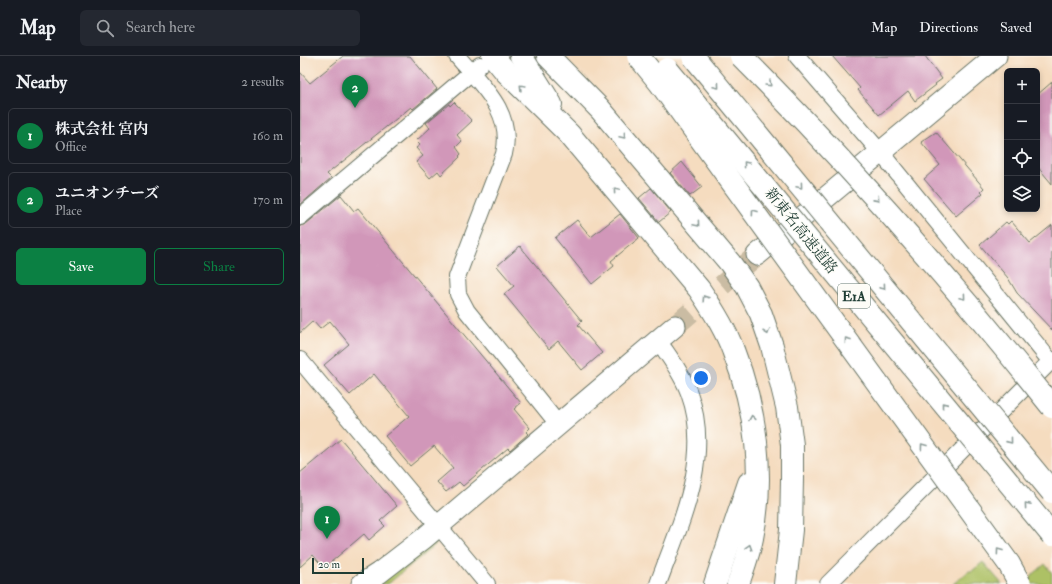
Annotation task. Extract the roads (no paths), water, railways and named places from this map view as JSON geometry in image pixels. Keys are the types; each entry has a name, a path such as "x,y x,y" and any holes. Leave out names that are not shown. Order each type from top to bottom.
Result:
{"highway":[{"path":"521,56 569,134"},
{"path":"548,56 600,109 730,263 747,288 761,314 772,346 787,408 792,445 791,530 785,584"},
{"path":"565,56 600,109"},
{"path":"638,56 665,89 1000,551 1020,584"},
{"name":"新東名高速道路","path":"656,56 1052,535"},
{"name":"新東名高速道路","path":"693,56 1052,492"},
{"path":"741,56 797,112 898,222 957,290 1052,407"},
{"path":"482,65 506,72 569,134 699,289 716,314 733,349 750,402 756,443 758,482 756,512 752,539 738,584"},
{"path":"715,584 744,502 751,477 756,443"},
{"path":"770,584 792,479"}],"street":[{"path":"457,56 482,65 505,121 507,144 457,277 458,294 467,311 558,424"},
{"path":"797,56 880,153 1052,362 828,584"},
{"path":"758,255 996,56"},
{"path":"300,217 482,65"},
{"path":"362,584 379,573 438,527 674,326"},
{"path":"658,340 679,372 689,392 695,413 697,455 692,489 658,584"},
{"path":"300,360 487,584"}],"tunnel":[{"path":"675,326 757,255"}],"place":[{"name":"ユニオンチーズ","path":"355,108"},
{"name":"株式会社 宮内","path":"327,539"}]}
